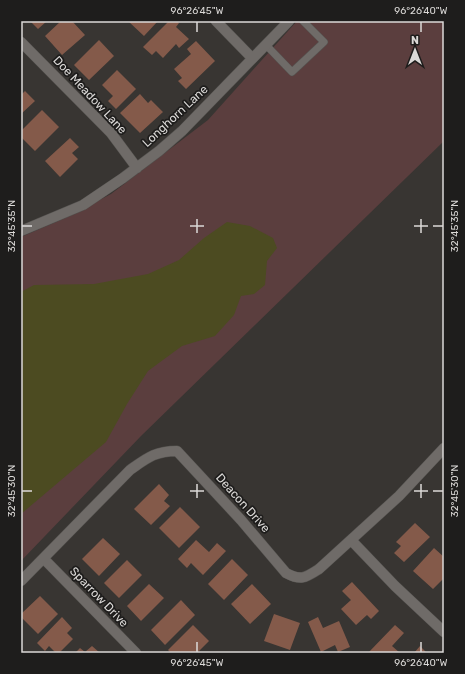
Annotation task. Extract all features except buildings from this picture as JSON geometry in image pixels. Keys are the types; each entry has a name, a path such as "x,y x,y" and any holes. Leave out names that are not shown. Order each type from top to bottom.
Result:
{"street":[{"path":"216,21 252,58"},
{"name":"Longhorn Lane","path":"21,231 83,205 159,151 182,131 289,21"},
{"name":"Doe Meadow Lane","path":"21,42 110,133 137,168"},
{"name":"Deacon Drive","path":"21,581 130,470 150,456 164,450 177,450 241,520 286,573 296,578 306,577 319,569 399,496 444,448"},
{"path":"351,540 395,586 444,632"},
{"name":"Sparrow Drive","path":"44,558 136,653"}],"lane":[{"path":"266,45 292,72 324,42 303,21"}],"shaded area":[{"path":"297,21 444,21 444,141 141,436 21,561 21,237 65,218 111,194 208,120"},
{"path":"227,222 250,226 273,238 277,248 267,261 265,285 254,294 241,296 234,315 215,336 182,346 148,371 127,404 106,442 21,514 21,292 34,285 94,284 148,274 179,260 204,238"}]}
